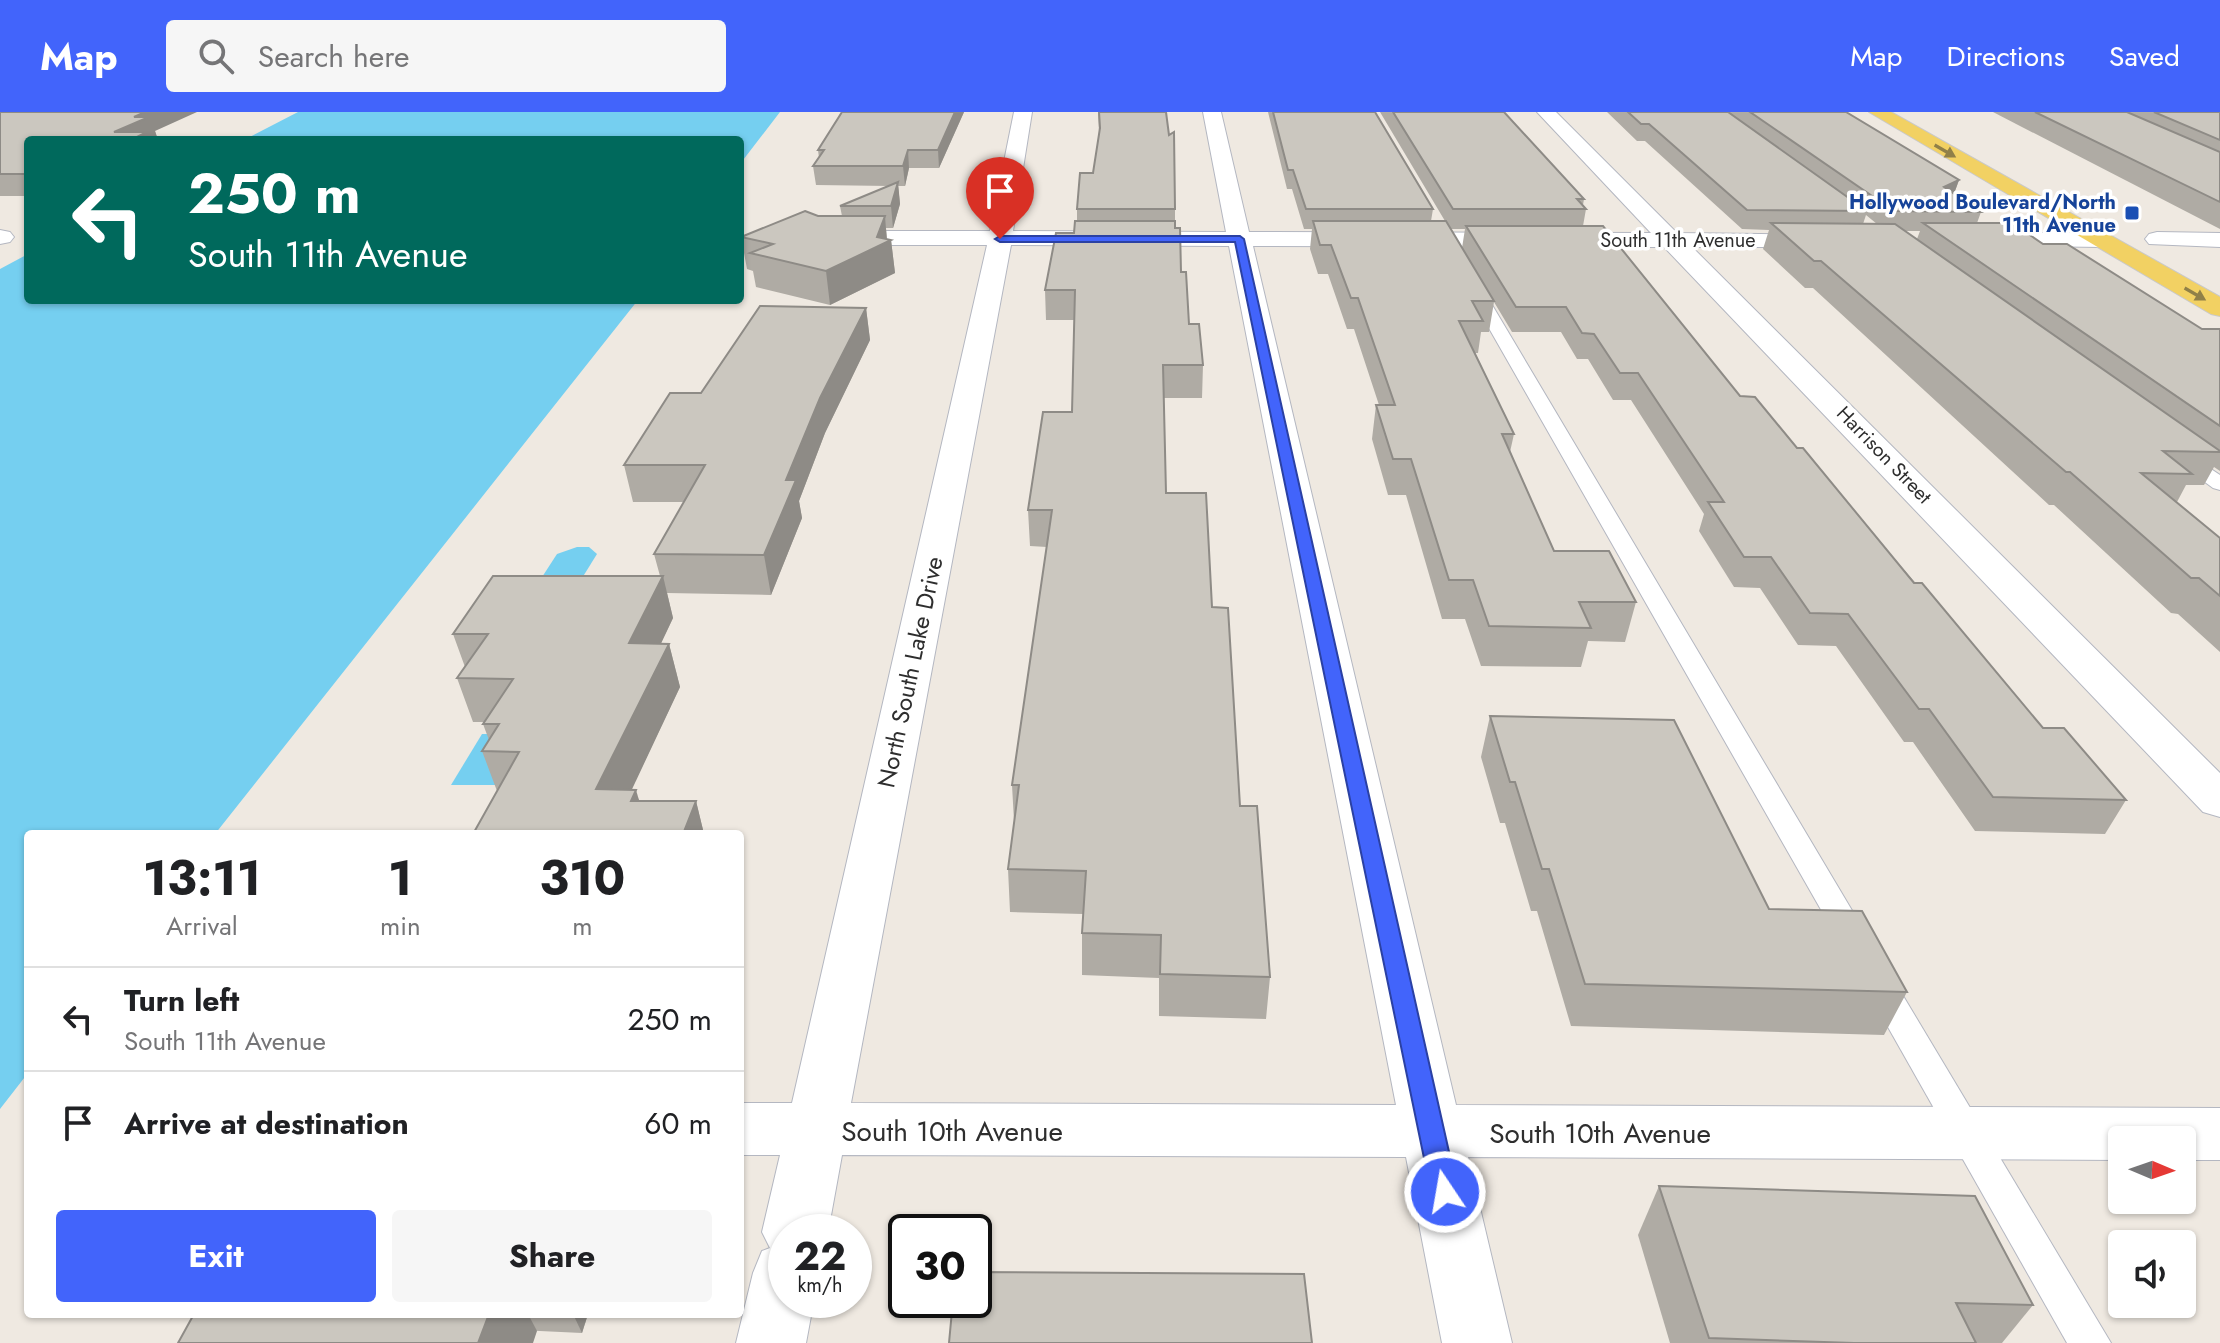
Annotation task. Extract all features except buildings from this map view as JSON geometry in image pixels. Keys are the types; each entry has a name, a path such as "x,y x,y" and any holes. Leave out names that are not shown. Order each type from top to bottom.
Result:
{"main road":[{"path":"1878,112 2220,308"},
{"path":"1920,112 1948,127"},
{"path":"2011,189 2094,220 2150,236 2201,268 2101,240"}],"street":[{"name":"North South Lake Drive","path":"799,1214 1000,239 1023,112"},
{"path":"1212,112 1477,1343"},
{"name":"Harrison Street","path":"1546,112 2220,801"},
{"path":"2150,236 2220,240"},
{"name":"South 11th Avenue","path":"822,238 1857,240"},
{"path":"1951,240 2101,240"},
{"name":"South 10th Avenue","path":"744,1129 2220,1134"},
{"path":"771,1343 776,1318"}],"lane":[{"path":"1431,214 2090,1343"},
{"path":"2169,447 2220,484"}],"water":[{"path":"298,112 780,112 744,159 744,136 252,136"},
{"path":"24,256 24,304 635,304 218,830 24,830 24,1078 0,1109 0,269"},
{"path":"577,547 589,547 597,554 574,591 533,591 557,554"},
{"path":"482,734 516,734 495,785 451,785"}],"place":[{"name":"Hollywood Boulevard/North 11th Avenue","path":"2132,213"}],"route":[{"path":"1000,239 1240,239 1445,1192"}]}
